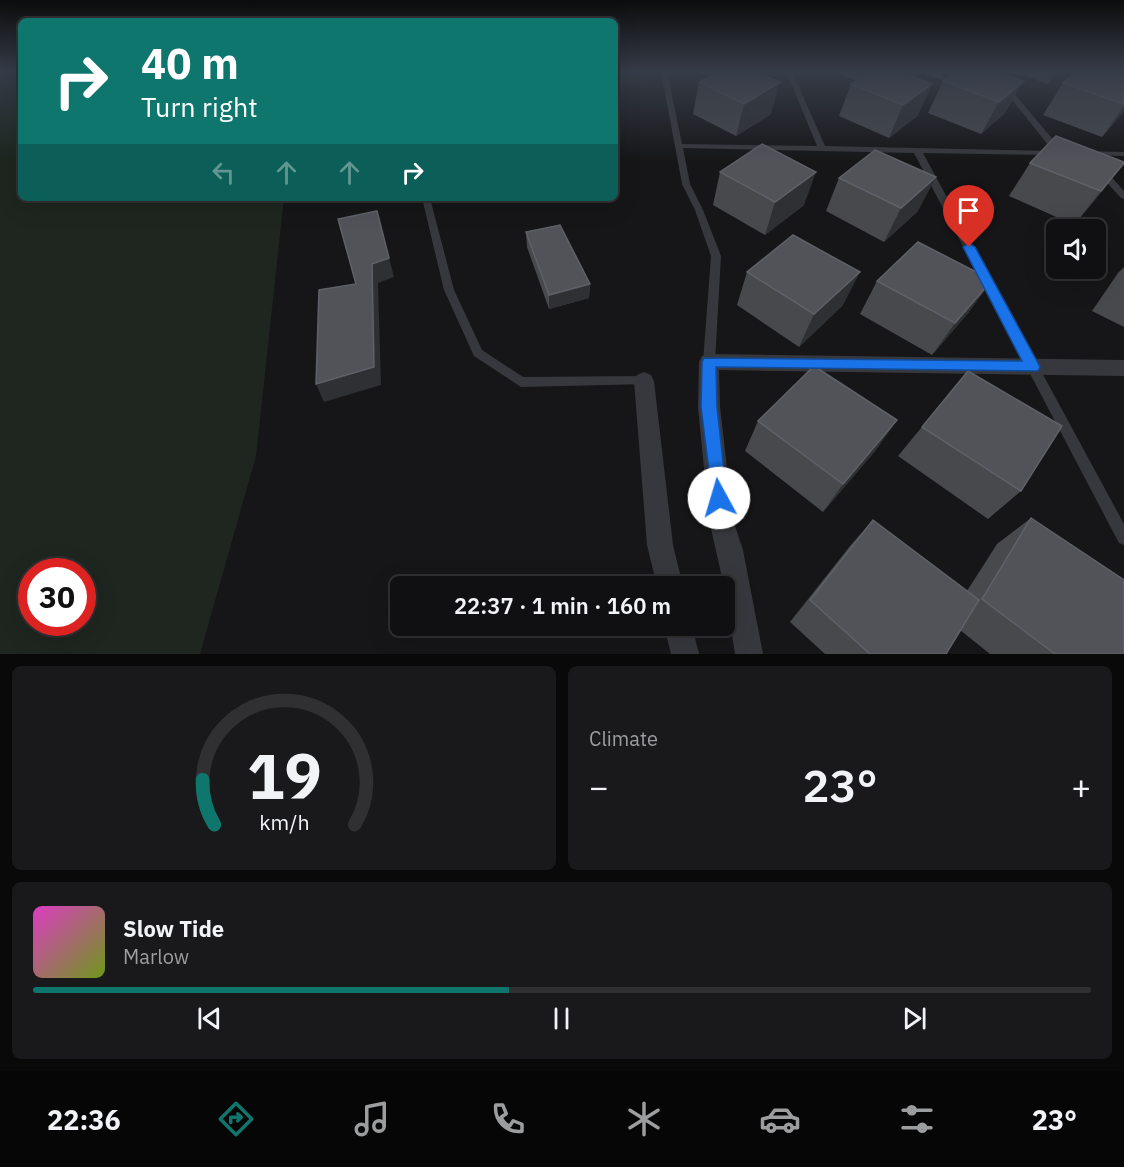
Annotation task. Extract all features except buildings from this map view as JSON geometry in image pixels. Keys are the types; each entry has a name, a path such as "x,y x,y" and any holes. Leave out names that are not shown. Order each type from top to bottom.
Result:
{"street":[{"path":"749,654 730,550 722,520 709,407 709,362 1124,368"},
{"path":"644,381 660,545 668,576"},
{"path":"680,636 685,654"}],"lane":[{"path":"670,102 686,184 699,210 716,256 709,362"},
{"path":"802,102 822,149"},
{"path":"1022,102 1073,153 1124,196"},
{"path":"678,146 1124,154"},
{"path":"917,150 1124,538"},
{"path":"427,201 449,290 478,352 521,382 644,381"}],"shaded area":[{"path":"0,102 18,102 18,201 284,201 256,456 200,654 0,654"}],"route":[{"path":"719,498 709,407 709,362 1033,367 969,247"}]}
